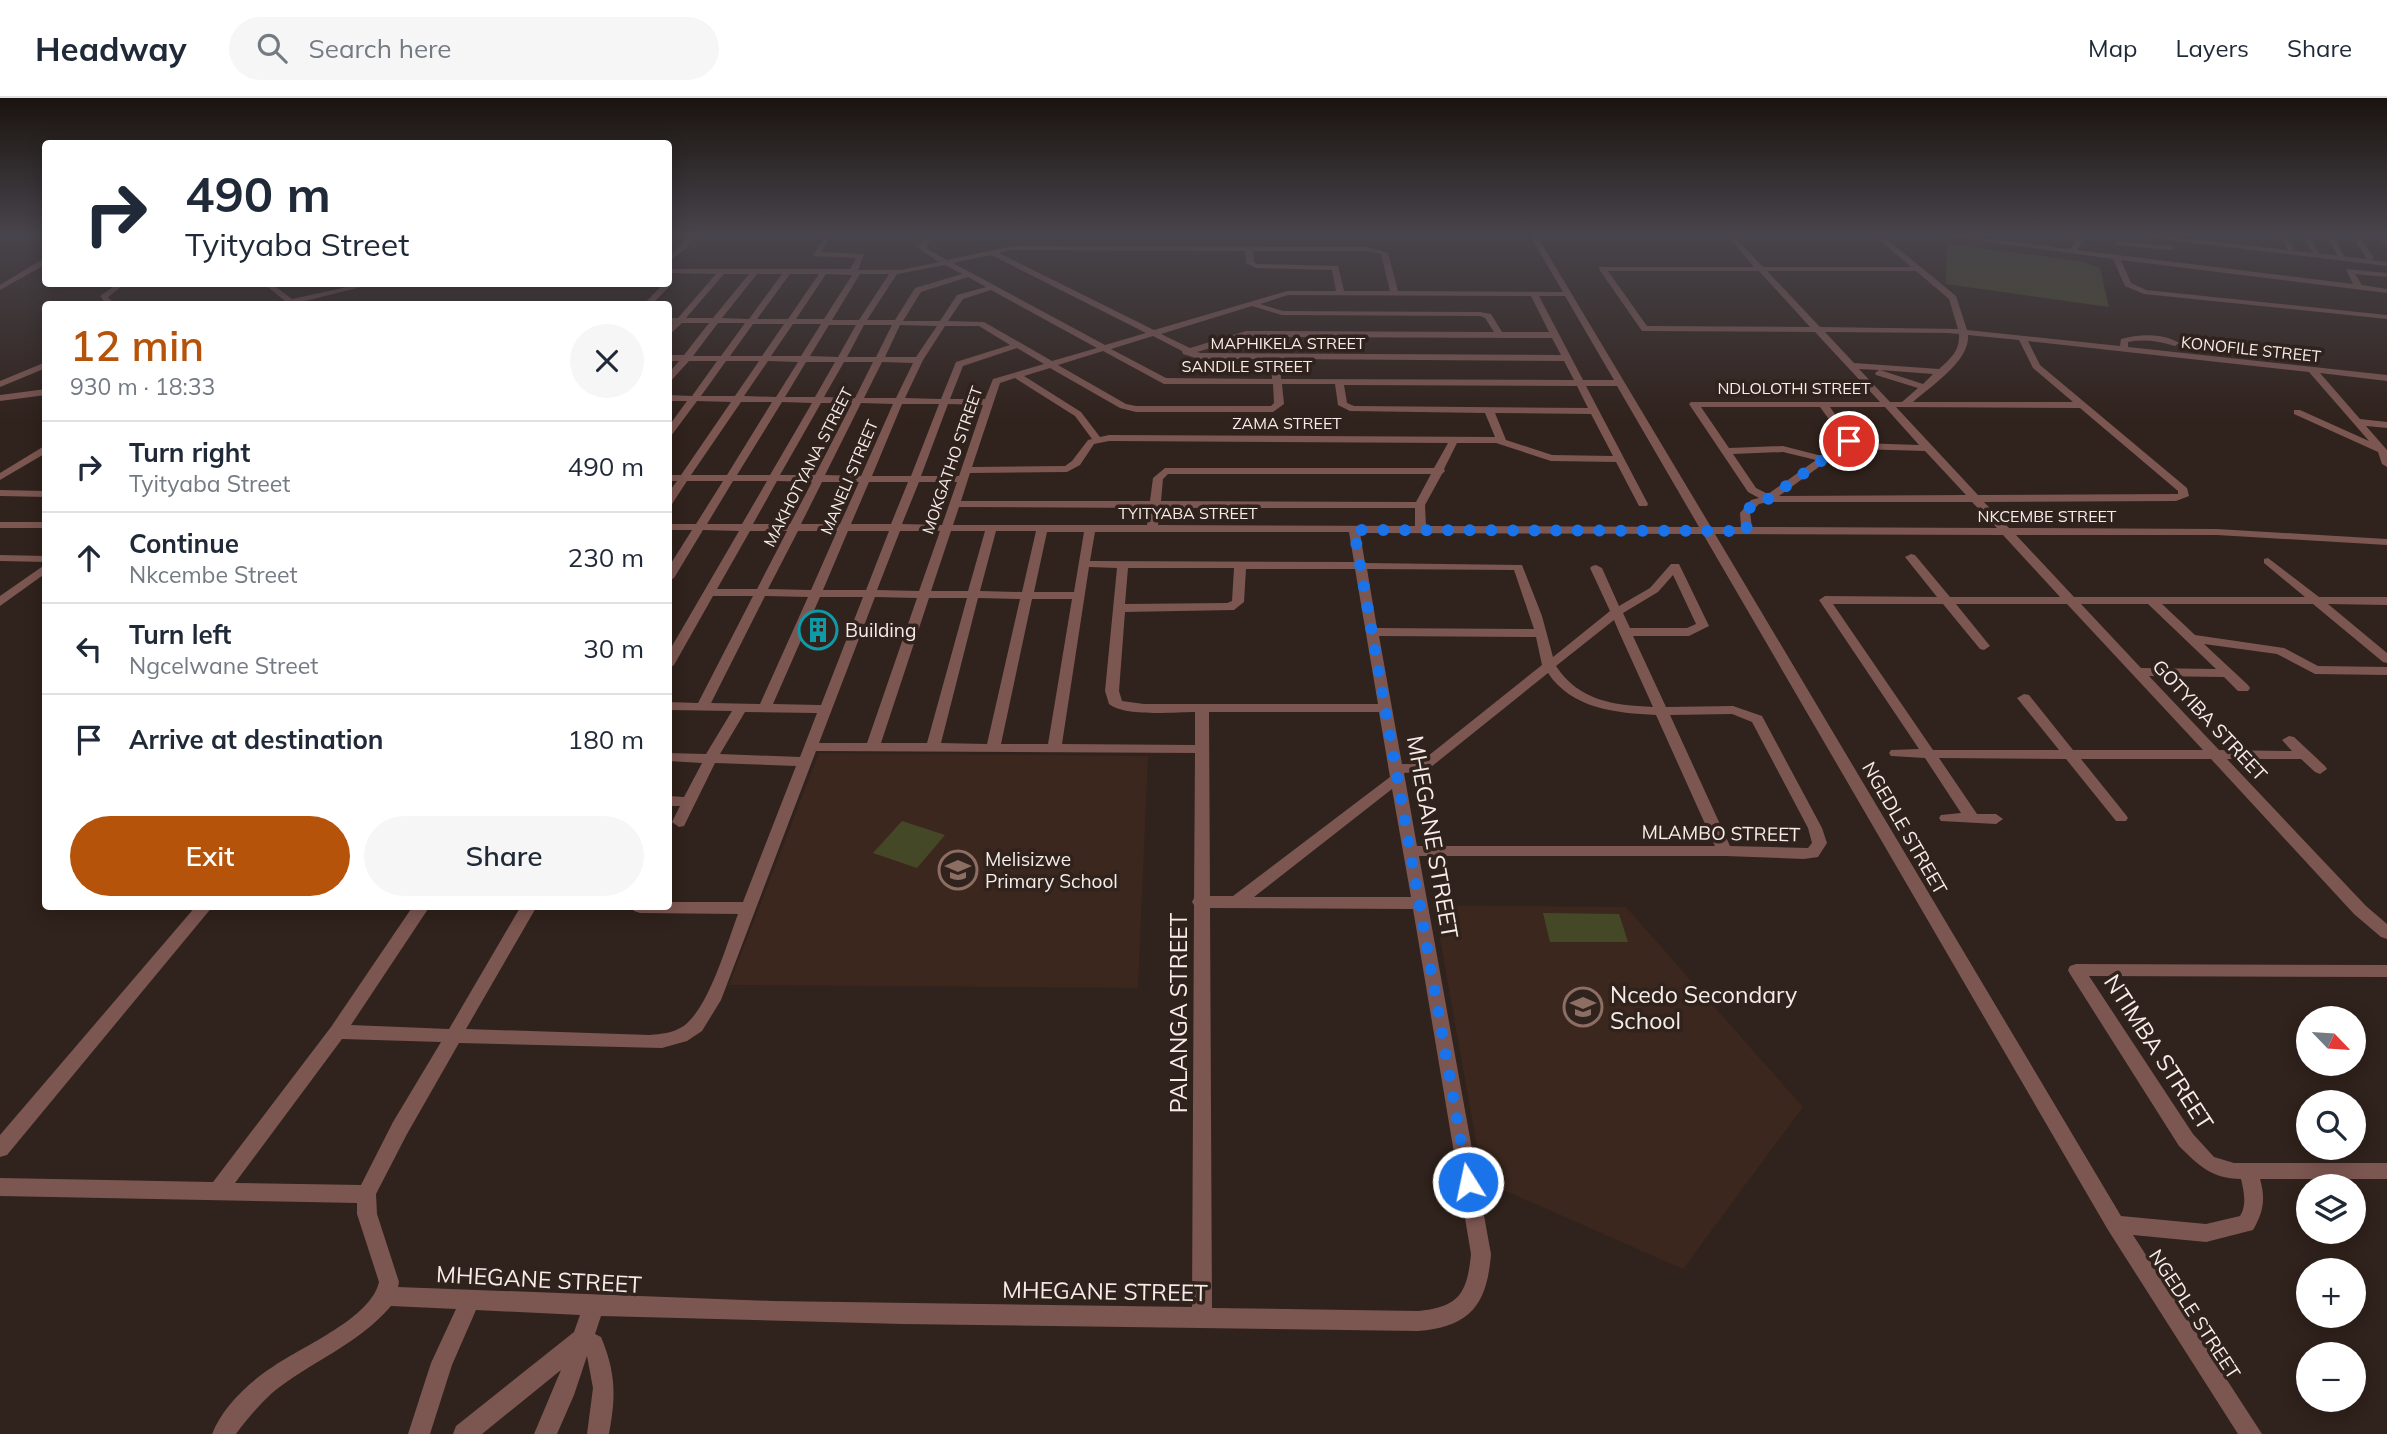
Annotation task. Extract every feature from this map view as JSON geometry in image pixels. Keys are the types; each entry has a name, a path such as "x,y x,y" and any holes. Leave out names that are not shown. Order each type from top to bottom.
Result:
{"street":[{"path":"672,329 698,298"},
{"path":"672,376 733,298"},
{"path":"672,429 768,298"},
{"path":"672,496 806,298"},
{"path":"672,572 840,298"},
{"path":"672,658 877,298"},
{"name":"MAKHOTYANA STREET","path":"703,706 898,322 914,298"},
{"name":"MANELI STREET","path":"766,706 899,401 941,323 960,298"},
{"name":"SANDILE STREET","path":"1010,298 1164,381 1621,383"},
{"name":"MAPHIKELA STREET","path":"1081,298 1186,352 1199,356 1567,358"},
{"name":"MOKGATHO STREET","path":"873,746 996,381 1270,298"},
{"path":"1536,298 1643,504"},
{"name":"NGEDLE STREET","path":"1572,298 2115,1224 2251,1434"},
{"name":"KONOFILE STREET","path":"1624,298 1645,329 1963,331 2387,378"},
{"name":"GOTYIBA STREET","path":"1789,298 2360,911 2387,933"},
{"path":"1905,404 1962,351 1963,331 1953,298"},
{"path":"2206,298 2387,317"},
{"path":"1253,304 1276,313 1480,314 1488,316 1499,334"},
{"path":"1329,313 1338,357"},
{"path":"672,320 985,325 1123,406 1136,409 1273,409 1279,404 1275,357"},
{"path":"1186,352 1246,334 1555,335"},
{"path":"1747,531 1744,518 1749,508 1755,502 1768,499 2184,496 2183,490 2034,363 2022,337"},
{"path":"2124,349 2124,341 2131,339 2163,339 2175,343"},
{"path":"337,1032 650,1042 671,1041 685,1036 706,1016 898,527 944,402 962,362 1018,345"},
{"path":"1395,357 1402,383"},
{"path":"672,358 919,360"},
{"path":"1853,366 1913,365 1941,372"},
{"path":"1867,367 1924,387"},
{"path":"0,384 42,369"},
{"path":"0,379 8,370"},
{"path":"2312,370 2360,422 2383,451 2387,464"},
{"path":"672,478 915,479 1067,469 1073,466 1089,444 1097,439 1078,414 1015,374"},
{"path":"1339,383 1343,405 1353,410 1593,411"},
{"path":"0,398 42,393"},
{"path":"672,398 987,402"},
{"name":"NDLOLOTHI STREET","path":"1768,499 1752,490 1694,404 2083,405"},
{"path":"1822,404 1849,441 1866,447 1929,448"},
{"path":"1489,410 1502,441"},
{"path":"2297,412 2383,451"},
{"path":"2360,422 2387,425"},
{"name":"ZAMA STREET","path":"1097,439 1502,441 1551,458 1619,459"},
{"path":"1421,530 1420,505 1454,440"},
{"path":"1768,499 1849,441"},
{"path":"1725,450 1783,449 1824,459"},
{"path":"0,477 42,451"},
{"path":"1152,529 1157,478 1165,471 1440,471"},
{"path":"0,494 42,494"},
{"path":"955,504 1420,505"},
{"path":"0,525 42,525"},
{"name":"TYITYABA STREET","path":"672,527 1707,530"},
{"path":"933,748 990,528"},
{"path":"993,748 1042,528"},
{"path":"1054,748 1090,529"},
{"name":"MHEGANE STREET","path":"386,1296 593,1308 1436,1321 1456,1315 1475,1291 1480,1276 1481,1254 1354,530"},
{"name":"NKCEMBE STREET","path":"1707,530 2217,532 2387,542"},
{"path":"1911,557 1984,646"},
{"path":"0,558 42,559"},
{"path":"2268,561 2387,659"},
{"path":"1085,564 1518,567 1541,633 1549,666"},
{"path":"1123,564 1113,701 1127,707 1386,708"},
{"path":"1119,608 1230,607 1238,602 1240,565"},
{"path":"1236,903 1397,774 1421,768 1615,613 1654,590 1675,566 1703,626 1689,632 1625,632"},
{"path":"1596,568 1725,850"},
{"path":"0,602 42,571"},
{"path":"710,592 1079,596"},
{"path":"1972,818 1825,600 2387,601"},
{"path":"2151,600 2195,639 2243,688"},
{"path":"1372,632 1541,633"},
{"path":"2195,639 2280,651 2315,670 2387,671"},
{"name":"MLAMBO STREET","path":"1410,851 1725,850 1804,854 1813,853 1820,843 1815,828 1757,719 1733,710 1622,709 1588,700 1560,683 1549,666"},
{"path":"2139,672 2229,673"},
{"path":"2024,698 2121,818"},
{"path":"672,706 826,709"},
{"path":"679,822 710,758 742,706"},
{"name":"PALANGA STREET","path":"1202,708 1202,1317"},
{"path":"2289,740 2320,769"},
{"path":"672,757 809,754 873,746 1201,749"},
{"path":"1896,753 2304,754"},
{"path":"672,802 688,802"},
{"path":"1946,818 1996,819"},
{"path":"1200,902 1419,904"},
{"path":"672,907 747,908"},
{"path":"0,1149 202,910"},
{"path":"218,1191 337,1032 419,910"},
{"path":"223,1434 239,1412 267,1384 356,1326 386,1296 389,1282 367,1214 366,1194 400,1128 527,910"},
{"name":"NTIMBA STREET","path":"2387,971 2076,970 2199,1156 2221,1168 2248,1171 2387,1171"},
{"path":"2115,1224 2206,1233 2246,1224 2253,1214 2256,1202 2248,1171"},
{"path":"0,1187 366,1194"},
{"path":"419,1434 442,1363 470,1301"},
{"path":"545,1434 563,1395 593,1308"},
{"path":"464,1434 582,1339"},
{"path":"582,1339 593,1344 603,1367 606,1394 597,1434"}],"shaded area":[{"name":"Melisizwe Primary School","path":"819,753 1148,756 1138,988 729,985"},
{"name":"Ncedo Secondary School","path":"1434,905 1626,907 1803,1107 1683,1269 1483,1181"}],"green space":[{"path":"2048,298 2107,298 2109,307"},
{"path":"902,821 945,835 917,868 873,853"},
{"path":"1543,913 1619,914 1628,942 1550,942"}],"place":[{"name":"Building","path":"818,630"},
{"name":"Melisizwe Primary School","path":"958,870"},
{"name":"Ncedo Secondary School","path":"1583,1007"}],"route":[{"path":"1468,1182 1354,530 1747,531 1745,513 1755,502 1768,499 1849,441"}]}
